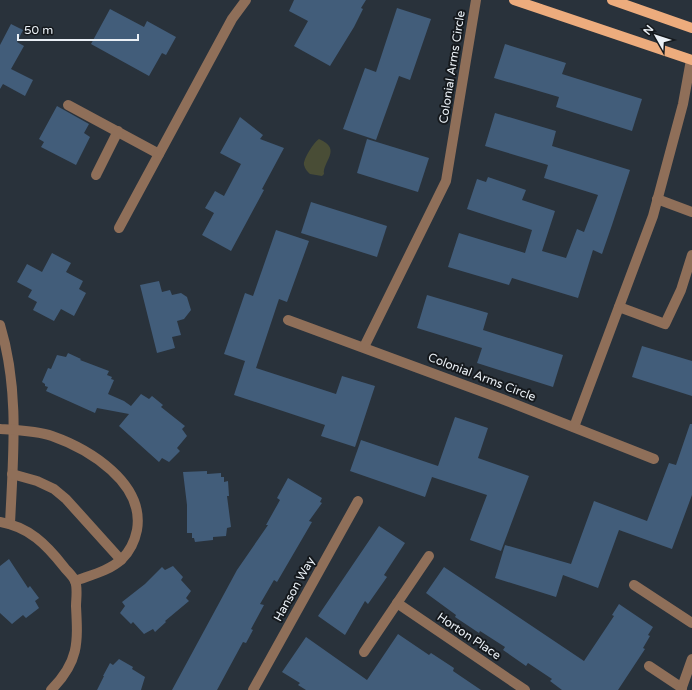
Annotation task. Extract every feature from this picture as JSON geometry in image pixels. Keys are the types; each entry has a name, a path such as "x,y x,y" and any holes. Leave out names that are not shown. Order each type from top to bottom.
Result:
{"main road":[{"path":"514,0 691,60"},
{"path":"612,0 692,28"}],"street":[{"path":"119,228 232,20 246,0"},
{"name":"Colonial Arms Circle","path":"476,0 446,181 364,347 654,459"},
{"path":"574,427 653,216 657,199 688,104 691,60"},
{"path":"68,105 159,154"},
{"path":"96,175 118,131"},
{"path":"657,199 692,212"},
{"path":"619,307 665,324 681,290 692,255"},
{"path":"288,320 364,347"},
{"path":"0,325 10,368 14,402 10,524"},
{"path":"0,429 50,435 72,444 90,454 109,469 126,485 134,498 138,511 138,523 136,537 128,552 112,567 75,581"},
{"path":"12,474 37,481 54,489 66,499 121,560"},
{"name":"Hanson Way","path":"255,689 358,501"},
{"path":"0,522 26,530 39,539 75,581 78,635 74,656 60,681 50,690"},
{"path":"364,652 429,556"},
{"path":"634,585 692,623"},
{"name":"Horton Place","path":"397,603 525,690"},
{"path":"649,666 682,689 692,659"}],"green space":[{"path":"319,139 330,147 331,151 324,169 324,174 322,176 310,174 304,165 309,151 314,143"}],"building":[{"path":"294,0 366,0 361,8 363,9 354,27 330,66 294,46 308,21 289,11"},
{"path":"397,8 431,19 410,80 399,76 376,140 343,129 365,68 376,72"},
{"path":"110,9 144,27 147,21 176,37 166,55 162,53 149,76 91,44"},
{"path":"11,24 23,30 17,42 24,46 11,69 33,80 25,96 3,84 0,89 0,45"},
{"path":"505,44 566,63 562,74 642,99 632,131 556,107 559,97 494,78"},
{"path":"57,106 89,124 84,133 90,137 76,165 41,147 44,142 39,139"},
{"path":"495,113 556,131 552,146 630,170 602,254 593,250 578,298 512,278 509,285 448,267 459,233 525,253 532,230 467,209 477,179 486,182 488,177 526,190 522,200 555,211 542,251 566,258 577,229 584,232 598,195 544,178 548,165 485,146"},
{"path":"240,117 263,135 260,139 284,148 262,189 264,190 231,251 202,235 214,213 205,208 215,191 224,196 241,164 220,153"},
{"path":"367,139 429,158 418,192 357,173"},
{"path":"311,202 387,226 377,257 301,233"},
{"path":"276,230 309,241 287,302 279,299 256,368 336,394 342,376 375,386 355,447 321,436 325,425 234,395 245,361 224,354 245,293 253,296"},
{"path":"52,253 71,263 66,272 83,281 79,289 86,293 74,316 61,309 54,321 33,310 37,302 28,297 32,290 17,282 27,264 42,272"},
{"path":"159,281 162,292 170,290 172,295 181,293 187,297 191,310 184,319 177,321 181,335 172,337 175,348 157,353 140,285"},
{"path":"427,295 488,313 483,330 563,355 553,387 477,363 482,348 417,328"},
{"path":"642,346 692,361 692,396 632,377"},
{"path":"68,353 81,359 80,360 109,371 107,375 112,377 111,379 114,380 108,394 131,406 141,394 149,399 152,396 163,405 161,407 185,426 182,429 187,436 177,448 180,451 169,462 162,458 159,462 119,426 129,414 97,408 95,413 46,391 48,387 42,382 48,368 51,369 57,355 66,357"},
{"path":"455,417 488,428 478,458 529,476 501,551 470,540 487,495 432,477 425,497 350,471 361,440 438,466"},
{"path":"690,424 692,424 692,495 672,549 619,530 598,588 563,575 556,597 495,578 505,545 571,564 594,501 647,521 669,463 676,465"},
{"path":"207,471 207,474 221,473 221,477 224,477 224,482 228,481 229,496 227,496 231,527 227,528 226,536 213,537 213,540 195,542 194,538 192,538 192,533 187,533 187,505 183,472"},
{"path":"288,478 322,498 320,502 322,503 309,521 312,522 277,582 274,580 260,604 264,605 251,629 253,630 246,643 243,642 217,690 172,690 237,570 268,525 266,525 280,500 277,498"},
{"path":"379,526 405,543 384,575 387,577 368,604 365,601 345,635 318,616"},
{"path":"9,559 28,588 30,586 39,598 35,601 39,608 26,618 23,615 12,624 0,613 0,566"},
{"path":"173,566 183,577 181,580 191,591 186,598 189,601 165,621 166,622 155,632 153,629 144,634 133,622 131,624 120,613 125,606 122,602 145,584 162,567 165,570"},
{"path":"444,567 584,661 614,616 612,615 619,604 653,627 643,648 645,649 618,690 562,690 550,681 552,679 528,663 526,666 503,650 505,647 480,631 479,633 455,617 456,615 426,593"},
{"path":"398,634 429,655 431,653 454,668 453,671 481,690 306,690 298,685 300,683 282,672 306,637 367,680"},
{"path":"119,659 133,667 132,669 145,677 141,690 97,690 110,663 113,665"}]}
